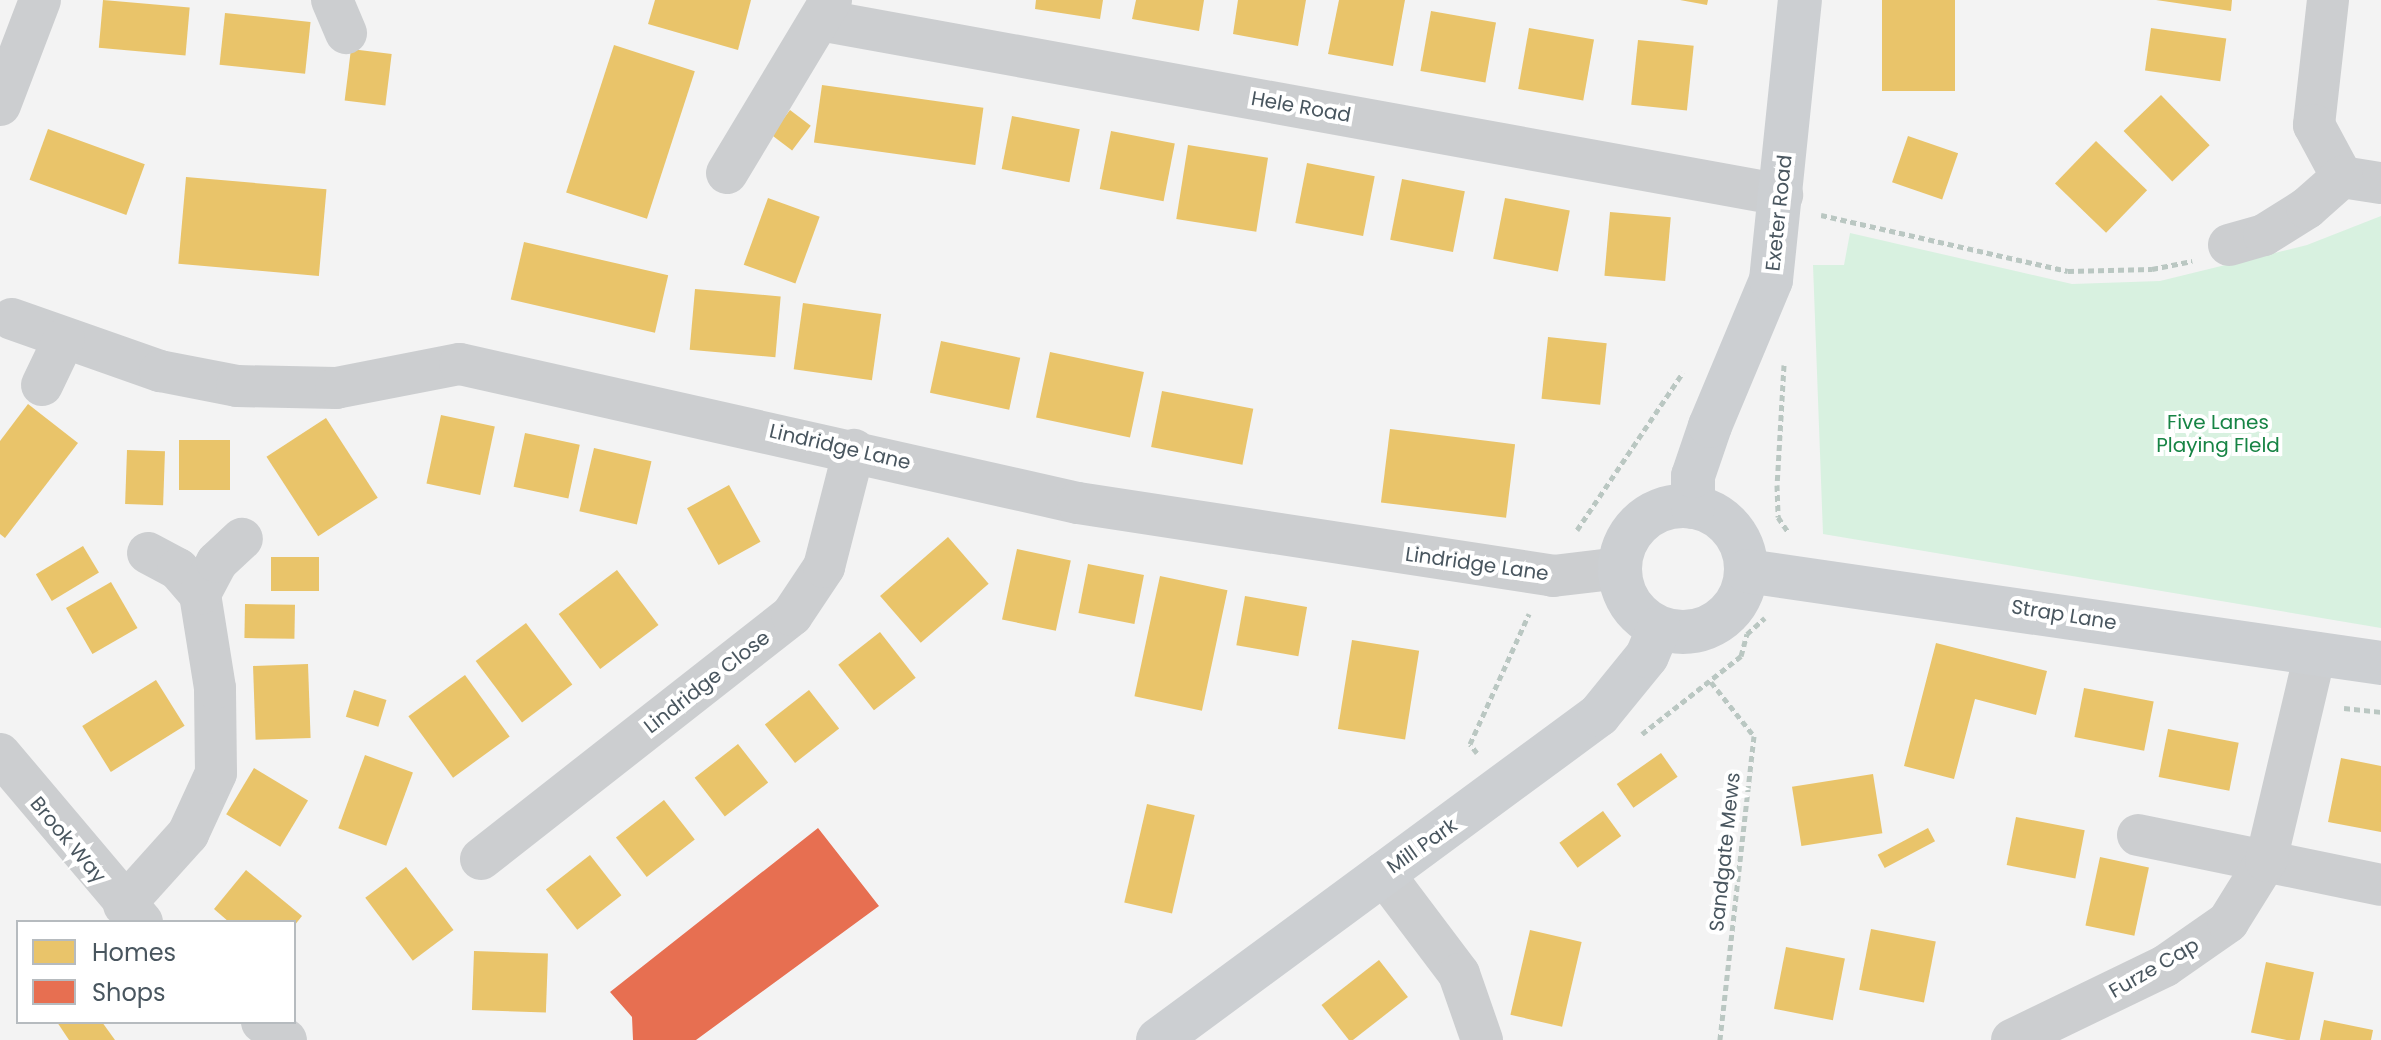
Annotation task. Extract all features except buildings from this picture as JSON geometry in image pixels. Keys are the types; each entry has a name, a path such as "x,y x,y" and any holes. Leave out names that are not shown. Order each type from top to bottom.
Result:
{"main road":[{"name":"Exeter Road","path":"1693,507 1693,476 1710,426 1771,280 1796,203 1800,0"},
{"path":"1693,507 1732,529 1776,562 1718,622 1689,632 1659,628 1635,610 1620,568 1628,538 1649,516 1693,507"},
{"name":"Strap Lane","path":"1776,562 2381,663"},
{"name":"Mill Park","path":"1158,1040 1599,715 1647,656 1659,628"}],"street":[{"path":"0,105 40,0"},
{"path":"2229,245 2264,235 2361,180 2314,125 2328,0"},
{"name":"Hele Road","path":"727,173 825,10 1796,203"},
{"name":"Lindridge Lane","path":"12,319 160,371 237,386 336,388 460,364 854,450 1078,503 1553,576 1620,568"},
{"path":"42,385 64,339"},
{"name":"Lindridge Close","path":"481,859 792,615 824,567 854,450"},
{"path":"200,594 217,562 242,539"},
{"path":"133,914 188,834 216,773 215,688 200,594 178,569 148,553"},
{"name":"Furze Cap","path":"2012,1040 2165,966 2228,922 2266,861 2315,653"},
{"name":"Brook Way","path":"0,754 133,914"},
{"path":"2138,835 2381,885"},
{"path":"1383,873 1459,974 1482,1040"},
{"path":"265,1024 286,1040"}],"path":[{"path":"1796,203 2068,271 2152,269 2212,257 2229,245"},
{"path":"1785,352 1777,485 1778,517 1788,532"},
{"path":"1504,787 1470,744 1530,612 1553,576 1568,543 1686,366"},
{"path":"1685,703 1741,656 1747,634 1764,618 1787,609 1776,562 1788,532"},
{"path":"1776,562 1788,532"},
{"name":"Sandgate Mews","path":"1711,682 1754,736 1720,1040"}],"green space":[{"name":"Five Lanes Playing FIeld","path":"2381,216 2381,628 1823,534 1813,265 1844,265 1850,233 2072,284 2160,281 2307,245"}]}
